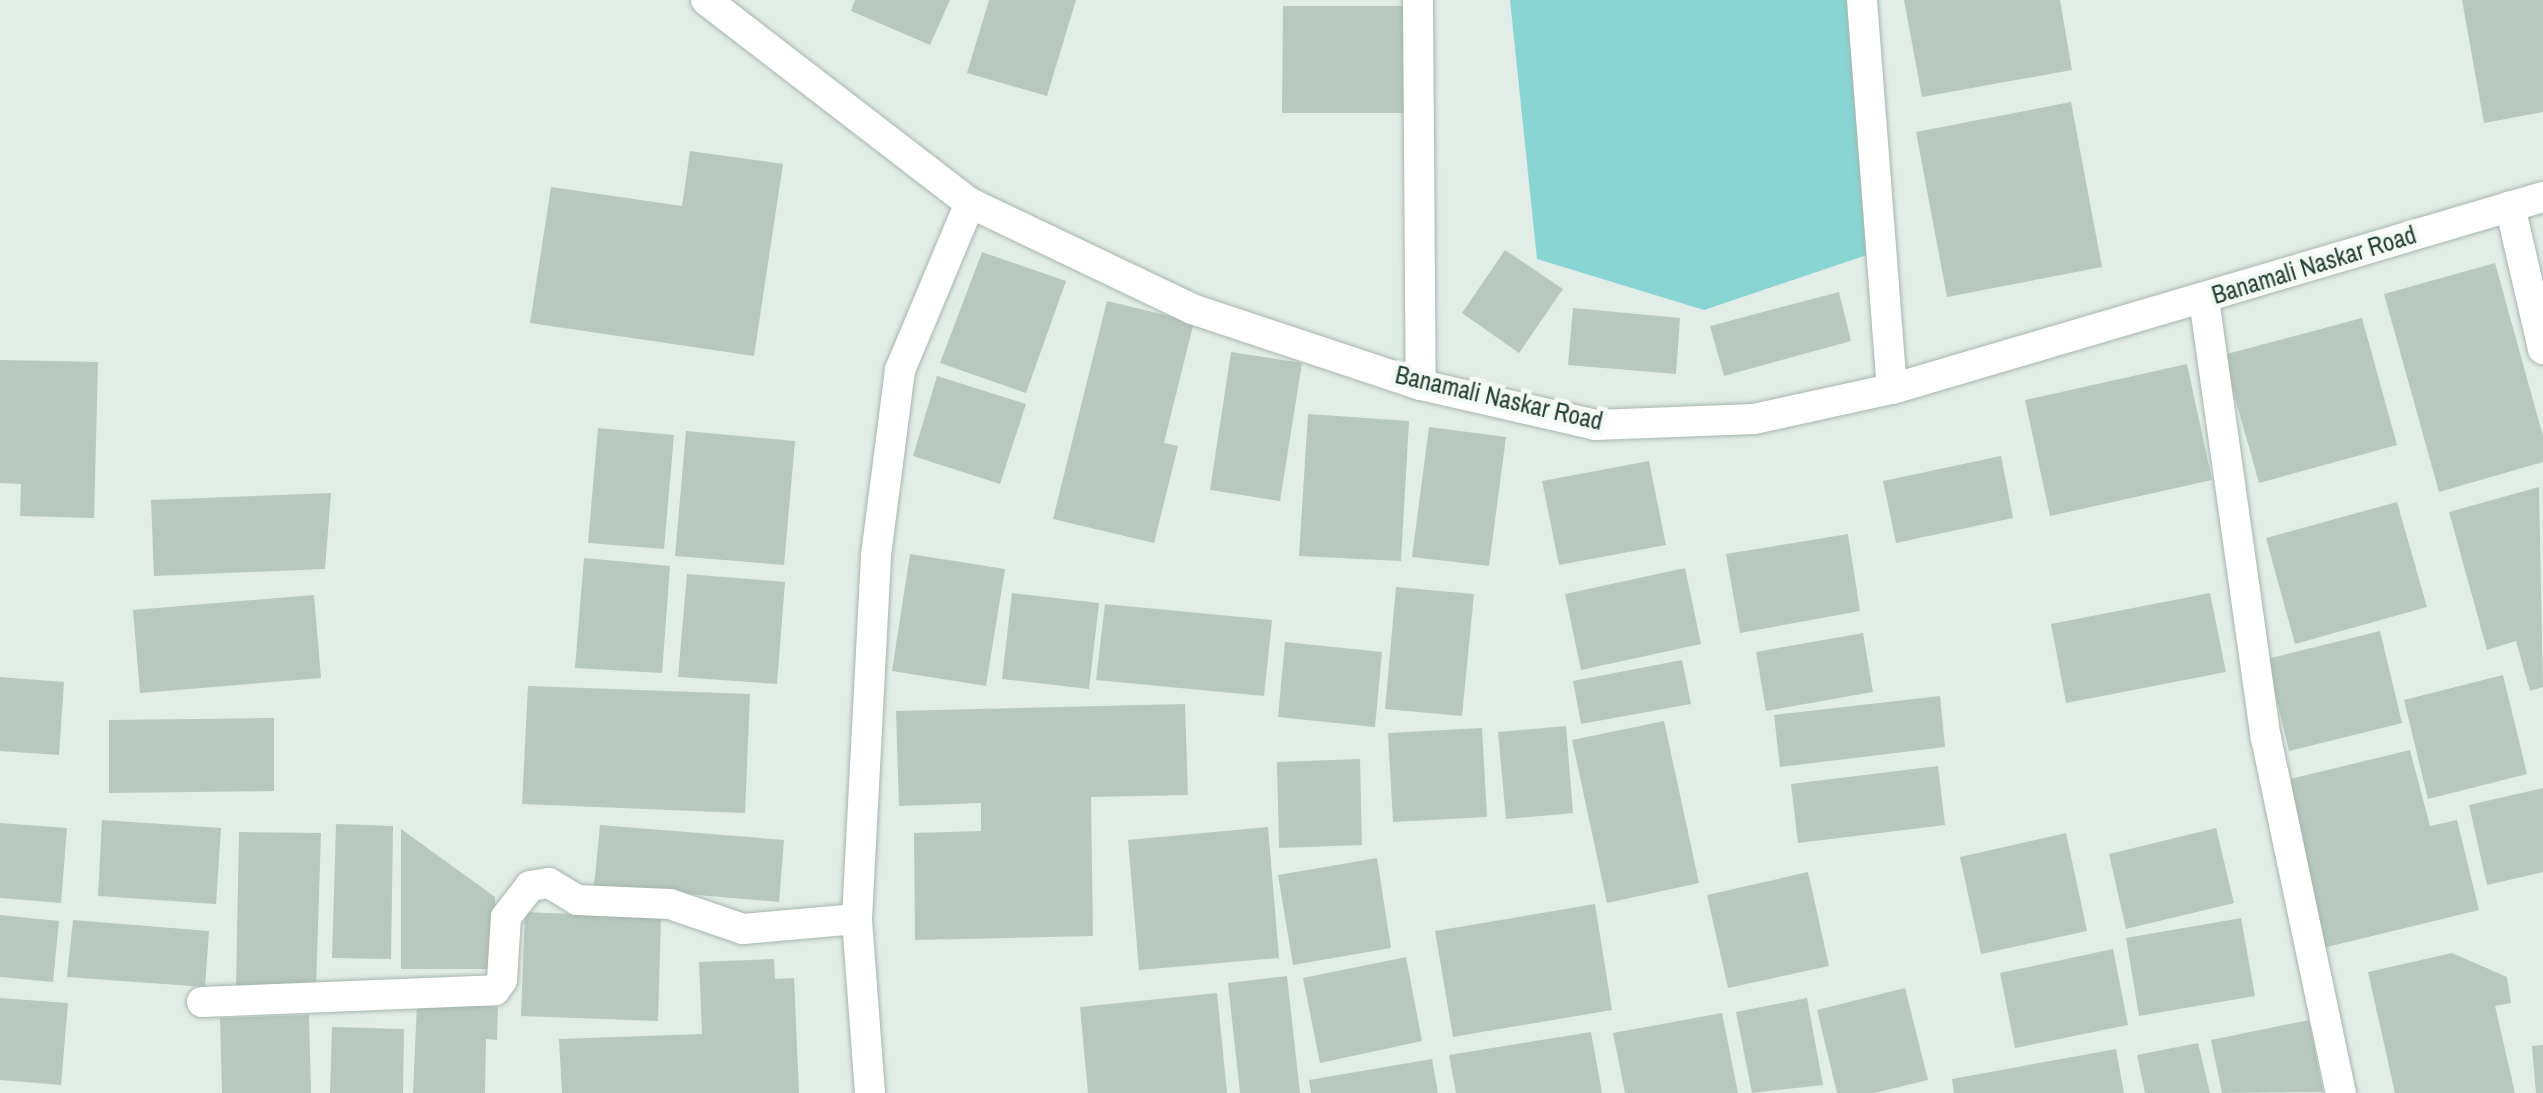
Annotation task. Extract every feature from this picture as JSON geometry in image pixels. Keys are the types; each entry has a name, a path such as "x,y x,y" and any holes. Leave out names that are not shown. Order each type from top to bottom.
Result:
{"street":[{"name":"Banamali Naskar Road","path":"706,0 970,203 1192,309 1421,385 1595,424 1754,419 1892,389 2543,197"},
{"path":"1418,0 1421,385"},
{"path":"1862,0 1892,389"},
{"path":"870,1093 857,919 876,555 900,370 970,203"},
{"path":"2510,206 2543,349"},
{"path":"2204,299 2266,738 2341,1093"},
{"path":"202,1002 496,990 502,980 506,917 530,886 549,883 577,900 670,904 742,930 857,919"}],"water":[{"path":"1510,0 1851,0 1867,255 1704,310 1537,259"}],"building":[{"path":"855,0 950,0 930,45 851,11"},
{"path":"989,0 1076,0 1047,96 967,73"},
{"path":"1904,0 2060,0 2072,70 1922,97"},
{"path":"2462,0 2543,0 2543,112 2484,123"},
{"path":"1283,6 1411,6 1411,113 1282,113"},
{"path":"2071,102 2102,267 1947,297 1916,132"},
{"path":"690,151 783,164 754,356 530,323 551,187 682,206"},
{"path":"1505,250 1563,289 1519,353 1462,313"},
{"path":"982,252 1066,281 1026,393 940,363"},
{"path":"2495,263 2543,436 2543,462 2439,492 2384,294"},
{"path":"1839,292 1851,341 1724,376 1710,326"},
{"path":"1107,301 1194,322 1164,443 1178,446 1154,543 1053,519"},
{"path":"1573,308 1680,318 1676,374 1568,365"},
{"path":"2362,318 2397,445 2259,483 2223,355"},
{"path":"1231,352 1302,363 1280,501 1210,490"},
{"path":"0,360 98,362 94,518 20,516 21,484 0,483"},
{"path":"2187,364 2212,480 2050,516 2025,400"},
{"path":"937,376 1026,404 1000,484 913,456"},
{"path":"1308,414 1409,421 1401,561 1299,556"},
{"path":"1429,427 1506,437 1489,566 1412,557"},
{"path":"598,428 674,435 664,549 588,543"},
{"path":"686,431 795,441 784,565 675,556"},
{"path":"2001,456 2013,518 1896,543 1883,481"},
{"path":"1649,461 1666,545 1559,565 1542,481"},
{"path":"2539,487 2543,687 2530,691 2516,641 2487,650 2449,512"},
{"path":"331,493 325,569 154,576 151,500"},
{"path":"2397,502 2427,607 2295,644 2266,538"},
{"path":"1848,534 1860,611 1740,633 1726,554"},
{"path":"910,554 1005,569 986,686 892,671"},
{"path":"584,558 670,566 662,673 575,668"},
{"path":"1685,568 1701,644 1581,670 1565,594"},
{"path":"687,574 785,582 777,684 678,677"},
{"path":"1396,587 1474,594 1462,716 1385,709"},
{"path":"1012,593 1099,603 1089,689 1002,679"},
{"path":"2210,593 2226,672 2066,703 2051,624"},
{"path":"314,595 321,678 140,693 133,610"},
{"path":"1105,604 1272,620 1264,696 1096,680"},
{"path":"2380,631 2402,723 2289,751 2267,659"},
{"path":"1863,633 1873,692 1766,711 1756,652"},
{"path":"1285,642 1382,652 1375,727 1278,717"},
{"path":"1682,660 1691,704 1581,724 1573,681"},
{"path":"2503,675 2527,774 2428,799 2404,700"},
{"path":"0,677 64,682 59,755 0,751"},
{"path":"528,686 750,694 745,813 522,804"},
{"path":"1940,696 1945,747 1780,767 1774,715"},
{"path":"1185,704 1188,795 1091,797 1093,936 915,940 914,833 981,831 981,803 899,806 896,711"},
{"path":"274,718 274,791 109,793 109,720"},
{"path":"1664,721 1699,883 1607,903 1572,740"},
{"path":"1566,726 1573,813 1506,819 1498,732"},
{"path":"1482,728 1487,817 1393,822 1388,733"},
{"path":"2410,750 2430,826 2457,820 2479,910 2323,948 2282,781"},
{"path":"1360,759 1362,845 1279,848 1277,762"},
{"path":"1938,766 1945,825 1798,843 1791,784"},
{"path":"2543,788 2543,872 2487,885 2469,805"},
{"path":"102,820 221,828 216,904 98,896"},
{"path":"0,823 67,828 61,903 0,898"},
{"path":"336,824 393,826 391,959 332,958"},
{"path":"600,825 784,840 779,902 594,886"},
{"path":"1268,827 1279,958 1139,970 1128,840"},
{"path":"2216,828 2234,903 2126,929 2109,854"},
{"path":"401,829 495,897 495,969 401,969"},
{"path":"239,832 321,833 316,987 236,986"},
{"path":"2066,833 2087,931 1981,954 1960,857"},
{"path":"1377,858 1391,948 1293,965 1278,875"},
{"path":"1808,872 1829,966 1728,988 1707,895"},
{"path":"1595,904 1612,1010 1453,1037 1435,931"},
{"path":"525,912 661,918 658,1021 521,1016"},
{"path":"0,915 59,921 53,982 0,977"},
{"path":"2241,918 2255,996 2139,1016 2126,938"},
{"path":"73,920 209,931 205,987 67,977"},
{"path":"2113,949 2128,1025 2015,1048 2000,973"},
{"path":"2452,953 2507,977 2511,1003 2495,1006 2515,1093 2395,1093 2368,972"},
{"path":"1406,957 1422,1041 1320,1063 1303,978"},
{"path":"774,959 775,979 794,978 799,1093 562,1093 559,1039 702,1034 699,962"},
{"path":"1287,976 1300,1093 1240,1093 1228,983"},
{"path":"1905,988 1928,1080 1874,1093 1837,1093 1817,1010"},
{"path":"1217,993 1227,1093 1088,1093 1080,1007"},
{"path":"0,998 68,1003 61,1085 0,1080"},
{"path":"1807,998 1823,1085 1752,1093 1736,1012"},
{"path":"417,1003 498,1007 497,1040 486,1039 485,1093 413,1093"},
{"path":"1722,1013 1738,1093 1625,1093 1613,1033"},
{"path":"309,1015 311,1093 222,1093 220,1018"},
{"path":"2309,1020 2323,1092 2222,1093 2211,1040"},
{"path":"332,1027 404,1029 403,1093 330,1093"},
{"path":"1591,1032 1602,1093 1456,1093 1449,1055"},
{"path":"2198,1043 2210,1093 2145,1093 2137,1055"},
{"path":"2543,1045 2543,1093 2536,1093 2532,1046"},
{"path":"2116,1049 2124,1093 1954,1093 1952,1079"},
{"path":"1432,1059 1438,1093 1311,1093 1309,1080"}]}
